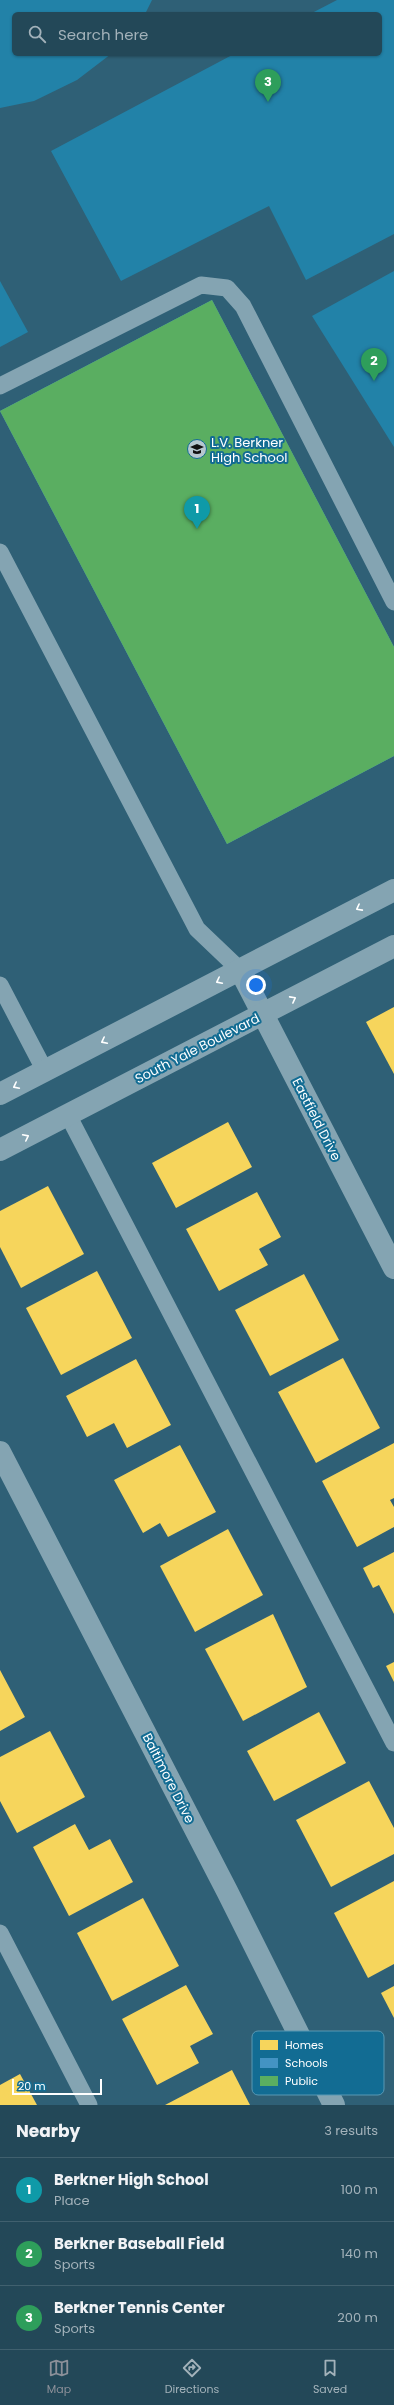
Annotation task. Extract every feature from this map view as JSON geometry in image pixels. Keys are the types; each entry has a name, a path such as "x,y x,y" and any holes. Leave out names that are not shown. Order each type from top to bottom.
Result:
{"street":[{"path":"0,1094 394,890"},
{"name":"South Yale Boulevard","path":"0,1150 394,946"},
{"name":"Eastfield Drive","path":"240,970 394,1268"},
{"name":"Baltimore Drive","path":"0,1452 228,1891 297,2031"},
{"name":"Baltimore Drive","path":"329,2095 334,2105"}],"lane":[{"path":"0,386 201,285 227,288 243,306 394,602"},
{"path":"0,552 197,929 240,970"},
{"path":"0,985 45,1071"},
{"path":"68,1115 394,1743"},
{"path":"0,1933 89,2105"}],"shaded area":[{"path":"0,0 152,0 146,12 12,12 12,56 108,56 77,80 34,101 0,108"},
{"path":"337,0 394,0 394,234 306,280 269,206 121,281 51,151 230,56 382,56 382,12 314,12"},
{"path":"394,271 394,447 312,316"},
{"path":"0,281 28,332 0,347"}],"building: Homes":[{"path":"394,1007 394,1074 366,1022"},
{"path":"228,1122 252,1167 176,1208 152,1163"},
{"path":"48,1186 84,1254 21,1288 0,1247 0,1211"},
{"path":"257,1192 281,1237 259,1249 268,1265 219,1291 186,1229"},
{"path":"97,1271 132,1338 61,1375 26,1308"},
{"path":"304,1274 339,1340 270,1376 235,1310"},
{"path":"343,1358 380,1428 316,1463 278,1392"},
{"path":"136,1359 171,1425 127,1448 114,1423 87,1437 66,1396"},
{"path":"394,1443 394,1498 390,1500 394,1507 394,1527 357,1547 322,1481"},
{"path":"180,1445 216,1512 168,1537 160,1523 143,1533 114,1480"},
{"path":"228,1529 263,1595 195,1632 160,1566"},
{"path":"394,1552 394,1614 379,1585 373,1588 363,1568"},
{"path":"273,1614 307,1687 243,1721 205,1649"},
{"path":"394,1662 394,1682 386,1666"},
{"path":"0,1670 25,1717 0,1731"},
{"path":"319,1712 346,1763 274,1801 247,1751"},
{"path":"50,1731 85,1797 17,1833 0,1801 0,1757"},
{"path":"369,1781 394,1828 394,1854 331,1887 296,1820"},
{"path":"75,1824 89,1850 110,1839 133,1882 69,1916 33,1847"},
{"path":"394,1881 394,1964 368,1978 334,1913"},
{"path":"143,1898 179,1966 112,2001 77,1933"},
{"path":"186,1985 213,2034 190,2046 199,2063 157,2085 122,2019"},
{"path":"394,1986 394,2018 381,1993"},
{"path":"232,2070 250,2105 165,2105"},
{"path":"20,2074 37,2105 0,2105 0,2085"}],"building: Schools":[{"path":"212,300 394,647 394,756 227,844 0,411"}],"building: Public":[{"path":"212,300 394,647 394,756 227,844 0,411"}],"place":[{"name":"Berkner Tennis Center","path":"268,102"},
{"name":"Berkner Baseball Field","path":"374,381"},
{"name":"L.V. Berkner High School","path":"197,449"},
{"name":"Berkner High School","path":"197,529"}]}
